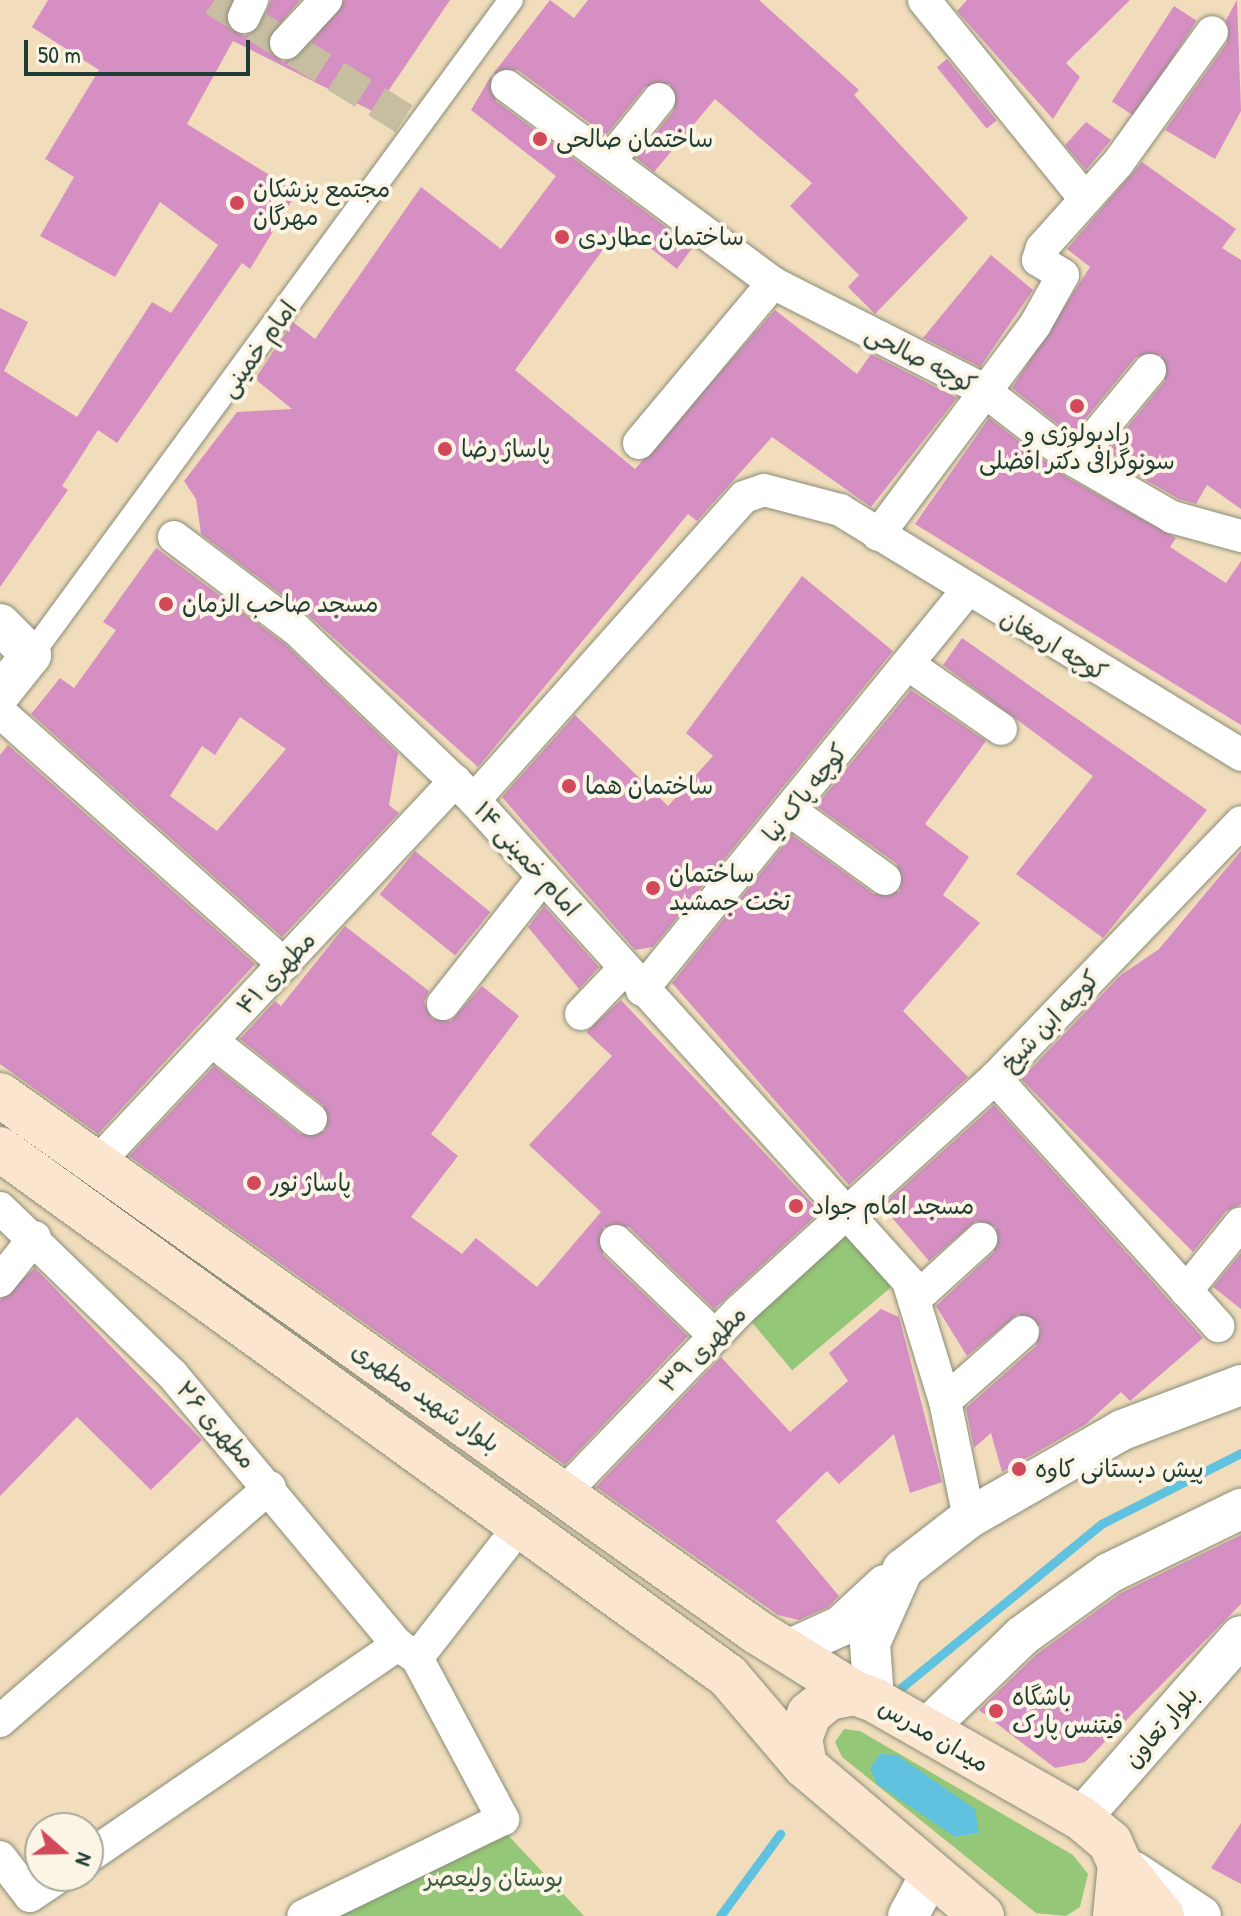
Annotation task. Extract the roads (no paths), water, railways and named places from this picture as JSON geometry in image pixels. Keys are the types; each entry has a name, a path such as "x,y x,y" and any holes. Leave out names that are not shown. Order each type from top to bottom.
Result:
{"main road":[{"name":"بلوار شهید مطهری","path":"0,1095 563,1494 788,1650 865,1696"},
{"name":"بلوار شهید مطهری","path":"0,1149 523,1522 728,1676 805,1766"},
{"name":"میدان مدرس","path":"805,1766 800,1739 809,1714 829,1698 865,1696 1081,1818 1110,1842 1120,1864 1162,1916"},
{"path":"805,1766 929,1877 982,1916"},
{"path":"1115,1916 1124,1888 1120,1864"}],"street":[{"path":"286,43 326,0"},
{"name":"امام خمینی","path":"0,694 511,0"},
{"path":"924,0 1085,199"},
{"path":"874,532 982,389 1035,325 1063,275 1038,260 1212,32"},
{"name":"کوچه صالحی","path":"507,86 611,159 773,283 982,389 1075,461 1172,517 1241,535"},
{"path":"611,159 659,99"},
{"path":"639,443 773,283"},
{"path":"1075,461 1150,370"},
{"name":"مطهری ۴۱","path":"97,1163 284,964 465,791 744,497 787,491 874,532"},
{"name":"کوچه ارمغان","path":"874,532 965,593 1241,755"},
{"name":"امام خمینی ۱۴","path":"174,537 297,630 465,791 633,979 850,1212 908,1281 945,1401 969,1518"},
{"name":"کوچه پاک نیا","path":"581,1014 633,979 791,811 965,593"},
{"path":"0,624 31,655"},
{"path":"909,665 1001,729"},
{"path":"0,712 284,964"},
{"path":"791,811 885,879"},
{"name":"کوچه ابن شیخ","path":"850,1212 995,1078 1241,822"},
{"path":"443,1004 543,877"},
{"path":"212,1041 311,1119"},
{"path":"995,1078 1218,1326"},
{"name":"مطهری ۲۶","path":"0,1208 35,1237 172,1374 408,1651 503,1819 303,1916"},
{"name":"مطهری ۳۹","path":"563,1494 714,1335 850,1212"},
{"path":"1186,1291 1241,1223"},
{"path":"0,1281 35,1237"},
{"path":"914,1300 981,1239"},
{"path":"616,1241 714,1335"},
{"path":"945,1401 1023,1332"},
{"path":"788,1650 841,1626 903,1569 969,1518 1122,1430 1241,1385"},
{"path":"0,1721 270,1487"},
{"path":"925,1730 1022,1636 1109,1573 1241,1509"},
{"path":"104,1847 408,1651 523,1522"},
{"path":"865,1696 870,1643 903,1569"},
{"name":"بلوار تعاون","path":"1081,1818 1241,1636"},
{"path":"0,1857 24,1888"},
{"path":"1120,1864 1201,1916"},
{"path":"908,1916 929,1877"}],"water":[{"path":"880,1754 897,1755 975,1809 979,1833 955,1837 877,1784 870,1768"}],"waterway":[{"path":"902,1687 1101,1524 1241,1453"},
{"path":"720,1916 780,1834"}],"tunnel":[{"path":"214,0 419,128"}],"place":[{"name":"ساختمان صالحی","path":"540,139"},
{"name":"مجتمع پزشكان مهرگان","path":"237,203"},
{"name":"ساختمان عطاردی","path":"562,237"},
{"name":"رادیولوژی و سونوگرافی دکتر افضلی","path":"1077,406"},
{"name":"پاساژ رضا","path":"445,449"},
{"name":"مسجد صاحب الزمان","path":"166,604"},
{"name":"ساختمان هما","path":"569,786"},
{"name":"ساختمان تخت جمشید","path":"653,888"},
{"name":"پاساژ نور","path":"254,1183"},
{"name":"مسجد امام جواد","path":"796,1206"},
{"name":"پیش دبستانی کاوه","path":"1019,1469"},
{"name":"باشگاه فیتنس پارک","path":"996,1711"}],"park label":[{"name":"بوستان ولیعصر","path":"494,1878"}]}
